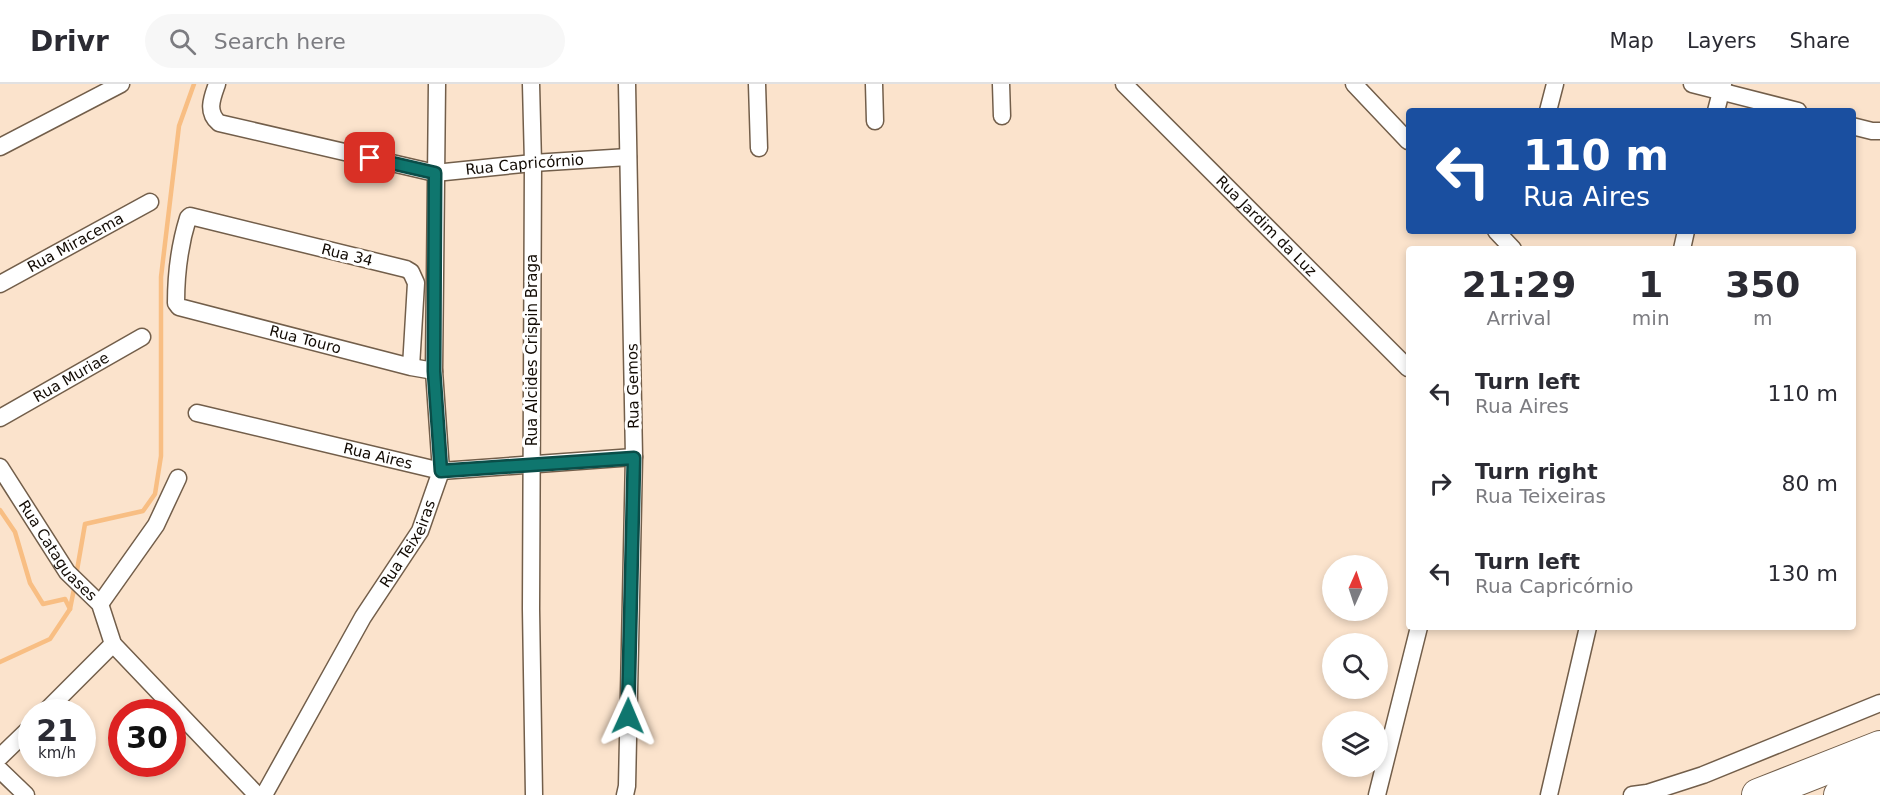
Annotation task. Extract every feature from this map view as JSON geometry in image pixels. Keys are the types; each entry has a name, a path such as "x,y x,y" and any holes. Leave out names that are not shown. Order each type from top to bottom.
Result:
{"highway":[{"path":"1758,795 1880,747"},
{"path":"1840,795 1880,779"}],"street":[{"path":"0,147 121,84"},
{"name":"Rua Capricórnio","path":"217,84 210,111 219,123 435,173 533,163 628,157"},
{"name":"Rua Teixeiras","path":"264,795 363,617 420,531 441,471 434,371 438,84"},
{"name":"Rua Alcides Crispin Braga","path":"531,84 533,163 531,609 534,795"},
{"name":"Rua Gemos","path":"625,795 634,458 627,84"},
{"path":"758,84 759,148"},
{"path":"874,84 875,121"},
{"path":"1001,84 1002,116"},
{"name":"Rua Jardim da Luz","path":"1124,84 1406,366"},
{"path":"1354,84 1406,139"},
{"path":"1549,108 1555,84"},
{"path":"1692,84 1722,87 1788,108"},
{"path":"1717,108 1722,87"},
{"path":"1856,127 1880,131"},
{"name":"Rua Miracema","path":"0,284 150,202"},
{"name":"Rua Touro","path":"189,217 179,248 176,305 411,367 434,371"},
{"name":"Rua 34","path":"189,217 411,272 416,283 411,367"},
{"path":"1499,234 1510,246"},
{"name":"Rua Muriae","path":"0,418 142,337"},
{"name":"Rua Aires","path":"197,413 441,471 634,458"},
{"name":"Rua Cataguases","path":"0,467 68,573 100,604 113,644 257,795"},
{"path":"100,604 156,525 178,478"},
{"path":"1377,795 1418,630"},
{"path":"1549,795 1587,630"},
{"path":"58,699 113,644"},
{"path":"1632,795 1647,793 1703,775 1880,703"},
{"path":"0,758 18,740"},
{"path":"0,770 26,795"}],"waterway":[{"path":"76,576 85,524 143,511 155,494 161,456 161,277 179,126 194,84"},
{"path":"0,510 15,532 30,583 43,604 65,599 70,609"},
{"path":"0,662 50,639 70,609 75,584"}],"route":[{"path":"370,158 435,173 434,371 441,471 634,458 628,716"}]}
